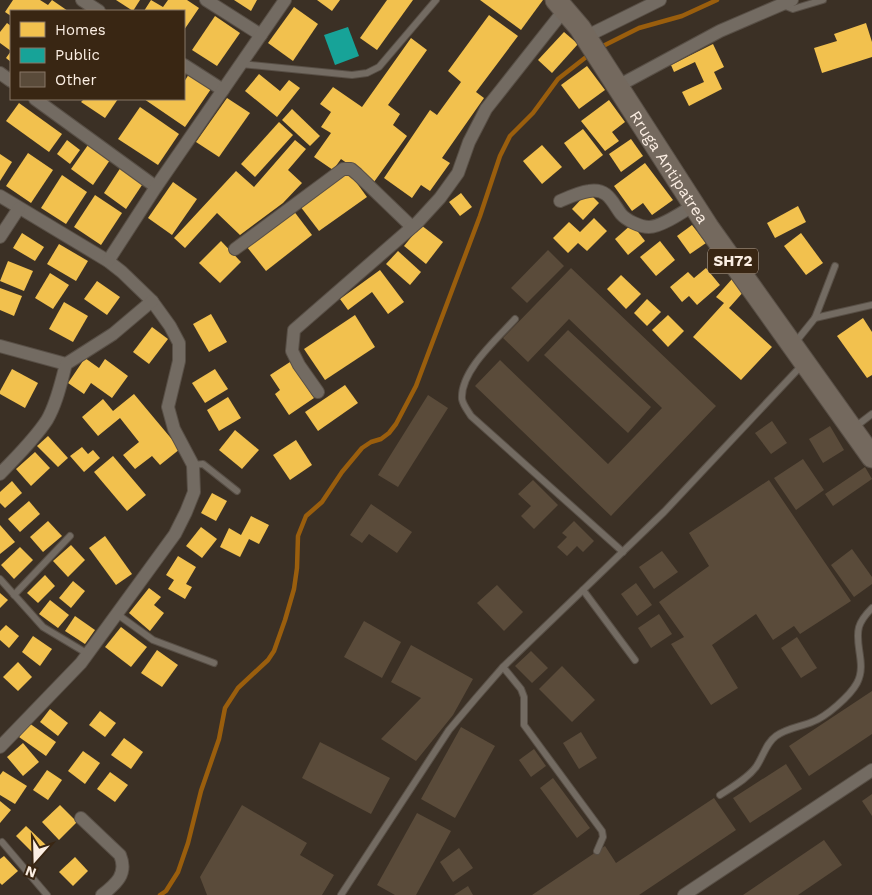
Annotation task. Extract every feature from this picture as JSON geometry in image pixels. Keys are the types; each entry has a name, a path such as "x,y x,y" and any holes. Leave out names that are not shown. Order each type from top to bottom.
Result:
{"main road":[{"name":"Rruga Antipatrea","path":"560,5 592,47 694,205 872,457"}],"street":[{"path":"82,0 97,10"},
{"path":"206,0 261,34"},
{"path":"108,261 156,187 285,0"},
{"path":"592,47 660,0"},
{"path":"618,86 720,31 788,2"},
{"path":"318,392 299,365 292,351 294,330 412,227 440,198 458,173 469,142 486,109 560,5"},
{"path":"185,66 223,90"},
{"path":"0,73 10,81"},
{"path":"36,100 156,187"},
{"path":"235,249 343,169 351,169 357,174 412,227"},
{"path":"560,200 589,191 606,193 611,197 622,215 640,226 648,227 656,226 694,205"},
{"path":"0,196 108,261 152,301 170,326 179,343 178,361 168,407 174,429 193,465 194,492 175,534 88,654 0,747"},
{"path":"0,236 19,208"},
{"path":"0,474 36,436 48,419 66,364 113,334 152,301"},
{"path":"0,346 66,364"},
{"path":"684,895 872,770"},
{"path":"81,818 120,855 124,863 121,875 115,885 102,895"}],"lane":[{"path":"241,64 352,74 366,73 379,67 436,0"},
{"path":"788,2 793,10 823,0"},
{"path":"341,895 449,730 503,667 664,512 799,353 835,266"},
{"path":"815,318 872,305"},
{"path":"515,319 470,370 463,384 462,401 471,416 622,552"},
{"path":"852,429 872,414"},
{"path":"193,465 203,464 237,491"},
{"path":"14,595 70,536"},
{"path":"0,579 43,627 88,654"},
{"path":"583,590 635,660"},
{"path":"720,795 757,766 774,737 782,732 814,722 828,713 853,689 862,669 858,636 860,626 872,608"},
{"path":"117,614 153,640 214,663"},
{"path":"503,667 521,690 524,697 524,725 602,832 603,837 598,851"},
{"path":"2,842 47,895"}],"building: Homes":[{"path":"13,0 40,0 48,5 52,0 67,10 10,10 10,15 5,12"},
{"path":"116,0 140,0 134,10"},
{"path":"151,0 163,7 168,0 187,0 199,8 185,29 185,10 145,10"},
{"path":"234,0 257,0 251,11"},
{"path":"317,0 340,0 332,11"},
{"path":"387,0 413,0 377,50 360,38"},
{"path":"480,0 543,0 521,30"},
{"path":"294,7 318,24 293,61 268,43"},
{"path":"489,15 518,36 476,92 484,98 442,158 450,163 430,191 421,185 412,198 384,178 430,110 437,115 461,82 448,71"},
{"path":"215,16 240,33 217,66 192,50"},
{"path":"7,23 10,25 10,50 0,43 0,32"},
{"path":"866,23 872,42 872,57 822,73 814,48 837,41 834,34"},
{"path":"564,32 578,44 552,73 538,60"},
{"path":"411,38 427,50 388,105 400,114 393,125 407,136 374,182 341,159 333,170 314,157 331,133 321,127 331,112 320,104 333,87 362,107"},
{"path":"713,44 724,67 714,72 722,89 689,106 682,92 704,82 695,62 674,72 671,65"},
{"path":"10,52 10,61 6,58"},
{"path":"587,66 605,90 579,109 561,85"},
{"path":"189,74 211,89 185,127 145,100 185,100 185,80"},
{"path":"259,74 280,91 289,80 300,88 277,117 245,91"},
{"path":"227,98 250,113 219,157 196,142"},
{"path":"83,100 117,100 105,118 81,102"},
{"path":"609,100 625,122 612,132 619,141 605,151 581,121"},
{"path":"19,103 62,134 49,152 6,121"},
{"path":"140,107 179,134 158,165 118,139"},
{"path":"292,109 320,136 310,146 282,120"},
{"path":"279,122 293,135 255,177 241,164"},
{"path":"583,129 603,155 584,170 564,143"},
{"path":"631,139 643,156 621,172 609,154"},
{"path":"67,140 80,150 70,164 57,154"},
{"path":"295,140 306,149 288,170 302,183 283,203 240,235 217,213 185,248 174,238 236,171 254,187"},
{"path":"88,145 110,160 93,185 71,169"},
{"path":"542,145 562,167 542,184 523,161"},
{"path":"28,153 53,170 31,203 6,186"},
{"path":"0,154 12,162 0,181"},
{"path":"645,163 673,200 652,215 643,203 632,211 614,186"},
{"path":"121,167 144,182 126,209 104,193"},
{"path":"348,171 367,197 319,231 300,206"},
{"path":"62,175 87,192 66,224 41,208"},
{"path":"173,182 197,199 172,235 148,218"},
{"path":"588,192 599,203 583,220 572,209"},
{"path":"461,193 472,207 460,216 449,202"},
{"path":"95,195 122,213 101,245 74,227"},
{"path":"798,206 806,222 775,238 767,223"},
{"path":"293,210 312,235 266,271 247,247"},
{"path":"594,218 607,231 587,251 578,243 568,253 553,238 569,222 580,232"},
{"path":"632,224 645,241 628,255 615,239"},
{"path":"421,225 443,242 426,264 404,246"},
{"path":"692,225 706,243 690,254 677,236"},
{"path":"22,233 44,247 35,261 13,248"},
{"path":"801,233 823,263 806,275 784,246"},
{"path":"221,241 241,262 220,283 199,263"},
{"path":"660,241 675,260 656,276 640,257"},
{"path":"59,244 88,261 76,281 47,264"},
{"path":"398,251 421,272 410,285 386,264"},
{"path":"8,261 33,271 24,291 0,281"},
{"path":"706,268 720,285 697,305 689,296 682,302 670,287 688,272 694,278"},
{"path":"380,270 404,302 388,314 372,292 348,310 340,299"},
{"path":"50,273 69,285 53,309 35,298"},
{"path":"621,275 641,294 626,309 607,289"},
{"path":"732,279 745,290 729,308 772,347 741,380 693,337 724,303 716,297"},
{"path":"97,281 120,297 107,315 84,299"},
{"path":"0,288 22,296 14,316 0,310"},
{"path":"647,299 661,312 647,326 634,313"},
{"path":"64,302 88,316 73,342 49,329"},
{"path":"211,314 227,342 209,352 193,324"},
{"path":"355,315 375,347 325,380 304,349"},
{"path":"668,315 684,331 668,347 652,330"},
{"path":"863,318 872,332 872,375 867,378 837,336"},
{"path":"152,327 168,339 149,364 133,352"},
{"path":"85,358 99,368 105,359 128,376 112,398 91,383 84,394 68,383"},
{"path":"290,362 314,398 289,415 275,394 280,390 270,375"},
{"path":"12,369 38,383 25,408 0,394"},
{"path":"215,369 228,389 205,403 192,383"},
{"path":"345,385 358,403 318,431 305,412"},
{"path":"134,394 180,449 160,465 152,456 135,469 123,455 139,442 120,418 98,436 82,417 103,399 113,411"},
{"path":"228,397 241,418 219,431 207,410"},
{"path":"235,430 259,450 242,469 219,450"},
{"path":"48,436 68,458 58,467 37,446"},
{"path":"296,440 312,465 290,480 273,455"},
{"path":"82,447 88,454 93,450 100,458 84,472 70,456"},
{"path":"35,452 50,468 31,486 16,469"},
{"path":"113,456 146,495 127,511 94,472"},
{"path":"12,481 22,493 5,508 0,503 0,492"},
{"path":"212,493 227,501 216,521 201,513"},
{"path":"29,501 40,514 20,532 8,519"},
{"path":"251,516 269,525 259,544 249,539 240,557 220,547 229,528 241,535"},
{"path":"48,521 62,536 43,552 30,537"},
{"path":"0,525 15,542 0,554"},
{"path":"201,527 217,539 202,558 186,546"},
{"path":"105,536 132,574 116,585 89,548"},
{"path":"71,545 85,560 68,577 53,561"},
{"path":"20,547 33,560 14,579 1,565"},
{"path":"178,556 196,567 186,584 192,587 185,599 168,589 174,580 166,575"},
{"path":"45,575 55,586 38,603 27,593"},
{"path":"73,581 85,591 71,608 59,598"},
{"path":"149,588 161,597 154,605 164,613 150,631 129,613"},
{"path":"0,593 8,600 0,608"},
{"path":"50,600 69,615 58,628 39,614"},
{"path":"75,616 95,630 85,644 65,631"},
{"path":"6,625 19,636 9,648 0,640 0,631"},
{"path":"121,627 147,647 131,667 105,647"},
{"path":"33,636 52,649 40,666 22,652"},
{"path":"157,650 178,665 162,687 141,673"},
{"path":"18,662 32,677 18,691 3,677"},
{"path":"50,709 68,723 58,736 40,722"},
{"path":"100,711 116,723 105,737 89,725"},
{"path":"29,723 56,742 46,756 19,737"},
{"path":"124,738 143,752 131,769 111,755"},
{"path":"23,743 39,762 23,776 7,757"},
{"path":"83,751 100,763 85,784 68,771"},
{"path":"47,770 62,780 48,800 33,790"},
{"path":"3,771 27,786 15,804 0,795 0,775"},
{"path":"110,772 128,785 115,802 97,789"},
{"path":"0,801 11,810 0,823"},
{"path":"60,805 77,822 59,840 42,822"},
{"path":"26,826 46,845 35,855 16,836"},
{"path":"4,856 18,871 2,885 0,883 0,859"},
{"path":"75,857 88,871 73,886 59,872"}],"building: Public":[{"path":"348,27 359,56 335,65 324,35"}],"building: Other":[{"path":"548,250 564,266 527,303 511,288"},
{"path":"571,268 716,406 611,516 475,386 500,360 608,464 662,408 569,319 528,362 503,338"},
{"path":"568,330 651,407 628,433 544,355"},
{"path":"428,395 448,408 398,487 378,475"},
{"path":"772,421 787,443 771,454 755,433"},
{"path":"830,426 844,450 823,463 809,439"},
{"path":"803,459 824,490 796,510 774,478"},
{"path":"865,467 872,479 833,506 825,494"},
{"path":"533,480 558,505 534,529 521,516 531,506 518,494"},
{"path":"769,480 851,601 800,634 794,626 773,640 756,614 712,645 738,688 711,705 671,644 684,637 659,602 709,566 689,533"},
{"path":"371,504 412,532 397,553 369,534 362,543 350,535"},
{"path":"574,521 594,541 583,552 577,546 567,556 557,547 567,537 562,533"},
{"path":"852,549 872,577 872,584 854,597 831,565"},
{"path":"662,551 678,572 654,589 639,567"},
{"path":"636,583 652,605 637,616 621,594"},
{"path":"497,585 523,612 504,631 477,603"},
{"path":"659,614 672,634 651,648 638,628"},
{"path":"364,621 401,642 382,678 344,657"},
{"path":"797,637 817,668 801,678 781,648"},
{"path":"411,645 473,679 453,715 416,761 381,739 421,698 391,682"},
{"path":"531,651 548,668 532,683 515,666"},
{"path":"562,666 595,700 572,722 539,689"},
{"path":"872,691 872,734 809,776 789,746"},
{"path":"461,727 495,746 455,818 421,799"},
{"path":"581,732 597,758 579,769 563,743"},
{"path":"320,742 390,778 371,814 302,778"},
{"path":"534,749 546,766 531,777 519,760"},
{"path":"786,764 802,789 750,823 733,798"},
{"path":"553,778 590,828 577,838 540,788"},
{"path":"872,794 872,816 862,801"},
{"path":"714,798 736,830 639,895 532,895 605,846 616,863"},
{"path":"242,805 307,843 300,855 334,875 322,895 207,895 200,877"},
{"path":"417,813 451,831 416,895 395,895 377,885"},
{"path":"824,840 842,865 798,895 743,895"},
{"path":"459,848 473,868 453,882 440,862"},
{"path":"468,886 473,895 454,895"}],"waterway":[{"path":"599,48 639,28 682,16 717,0"},
{"path":"160,895 166,891 178,872 188,843 201,791 219,739 225,708 238,688 268,660 274,651 294,589 298,536 306,516 322,502 342,472 362,448 371,442 381,439 396,424 416,386 480,216 500,156 510,136 533,113 558,79 590,54"}]}
